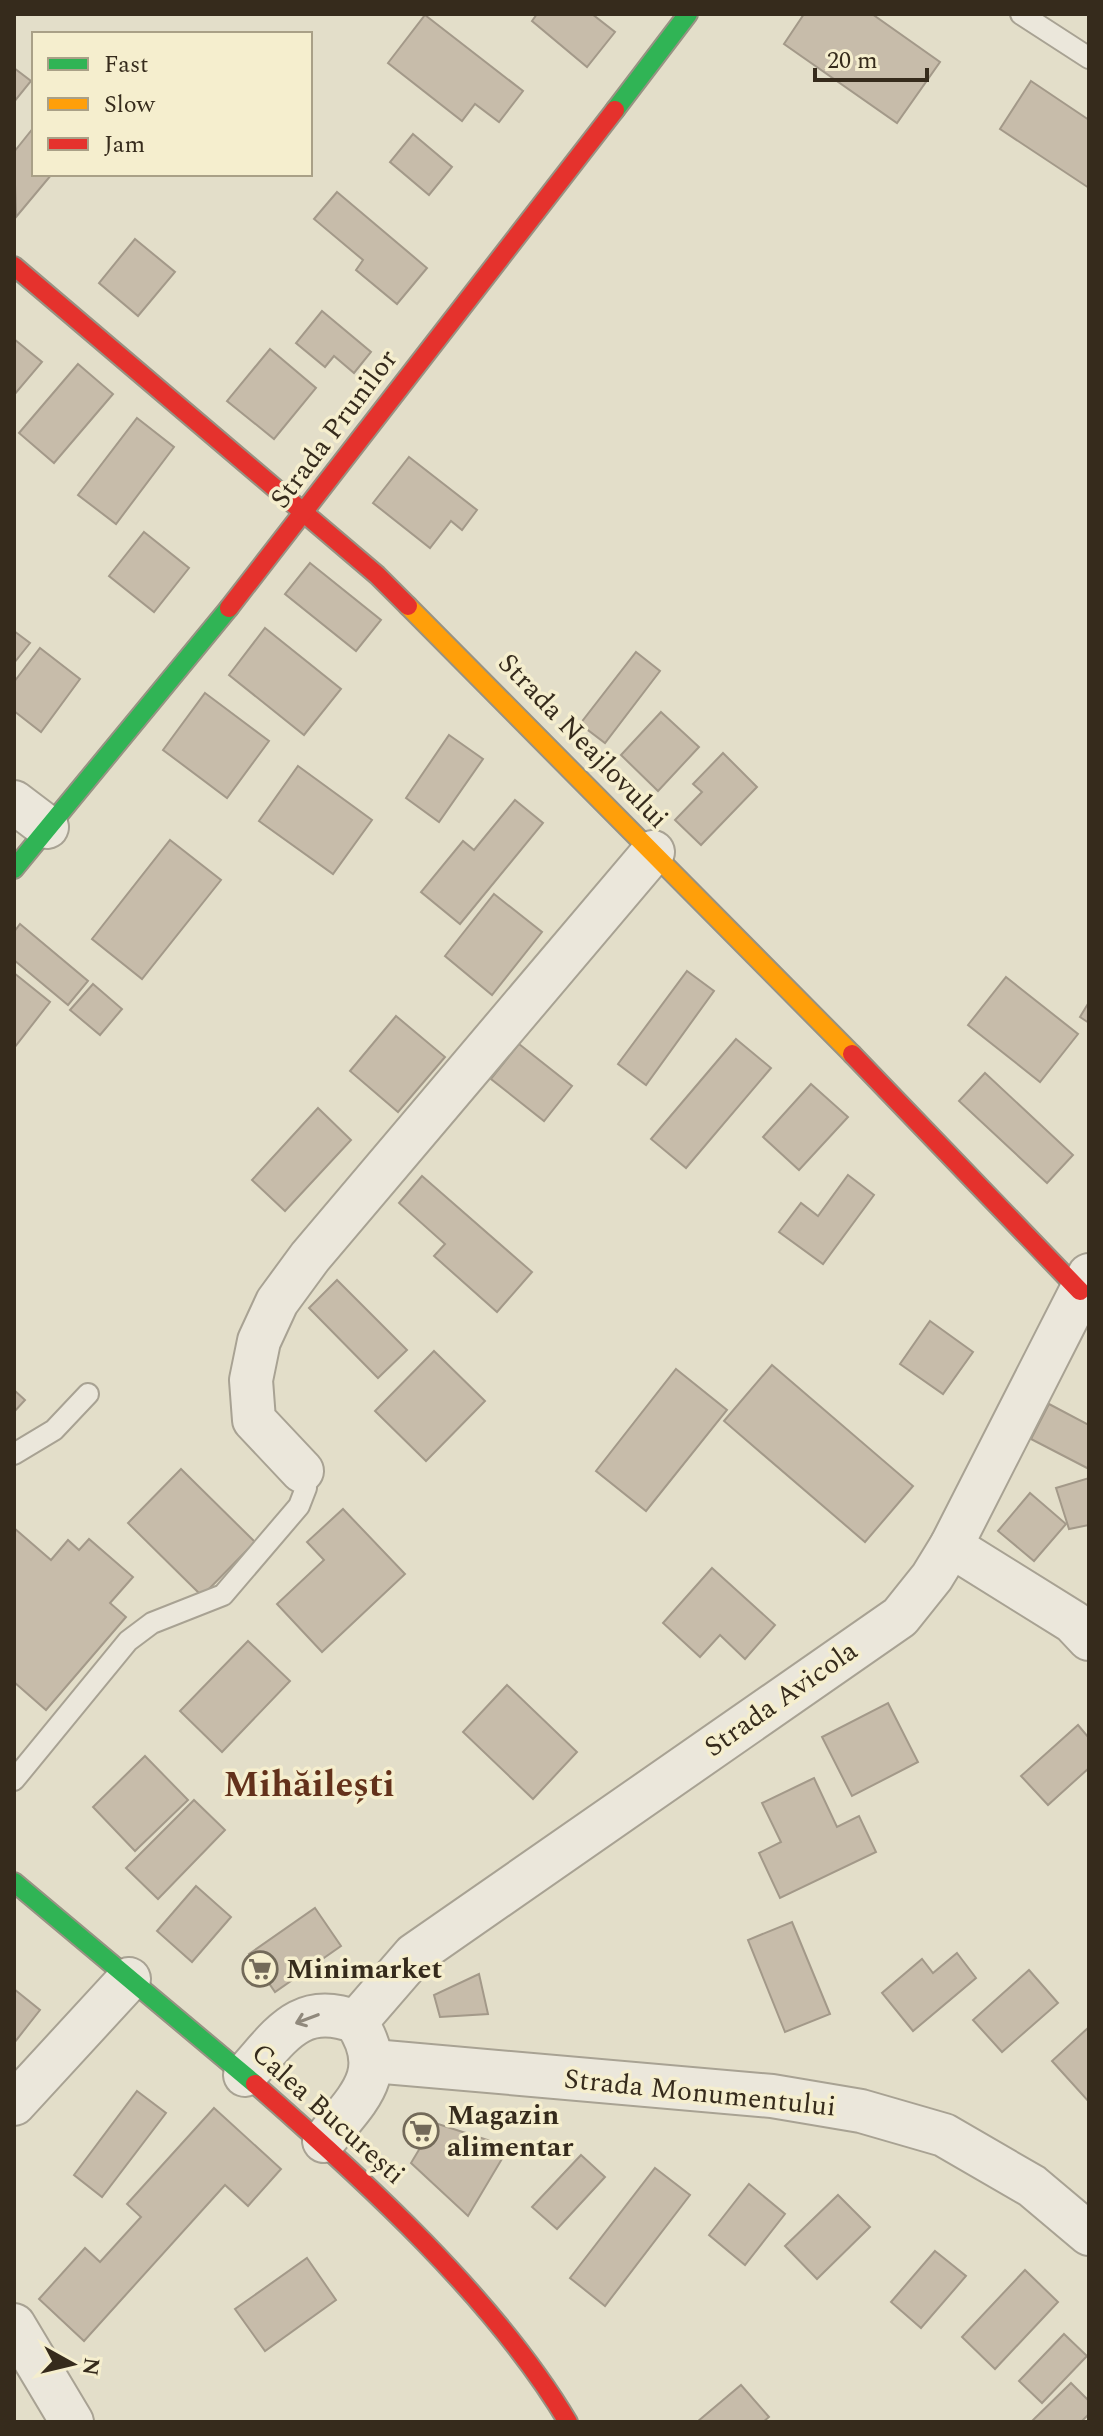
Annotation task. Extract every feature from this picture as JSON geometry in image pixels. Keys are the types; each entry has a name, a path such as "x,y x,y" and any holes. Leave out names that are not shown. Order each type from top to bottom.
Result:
{"street":[{"name":"Strada Prunilor","path":"14,869 305,513 688,14"},
{"name":"Strada Neajlovului","path":"14,266 377,575 952,1155 1084,1283"},
{"path":"14,802 47,827"},
{"path":"302,1471 254,1420 251,1380 259,1341 277,1302 310,1257 653,852"},
{"name":"Strada Avicola","path":"356,2022 414,1955 900,1617 932,1577 951,1546 1084,1283"},
{"path":"951,1546 1084,1625"},
{"name":"Calea București","path":"14,1882 324,2141 441,2261 510,2340 568,2422"},
{"path":"14,2104 129,1979"},
{"path":"245,2075 299,2020 325,2013 356,2022 371,2048 373,2061 363,2091 324,2141"},
{"name":"Strada Monumentului","path":"373,2061 772,2096 861,2111 944,2135 1032,2186 1089,2234"},
{"path":"14,2325 72,2422"}],"lane":[{"path":"1022,14 1089,58"},
{"path":"14,1454 54,1430 88,1394"},
{"path":"14,1780 128,1641 152,1623 223,1595 249,1568 299,1506 306,1488 302,1471"}],"building":[{"path":"537,14 592,14 615,32 587,67 532,21"},
{"path":"804,14 872,14 940,62 897,123 784,44"},
{"path":"425,15 523,91 499,122 475,104 462,121 388,63"},
{"path":"14,68 31,81 14,102"},
{"path":"1031,81 1089,120 1089,188 1000,129"},
{"path":"32,130 32,176 50,176 16,217 14,152"},
{"path":"413,134 452,167 429,195 390,162"},
{"path":"337,192 427,268 397,304 356,270 363,260 314,219"},
{"path":"135,239 175,272 138,316 99,283"},
{"path":"322,311 371,352 354,373 334,356 325,367 296,343"},
{"path":"14,339 42,362 14,395"},
{"path":"270,349 316,388 274,439 227,401"},
{"path":"78,364 113,394 54,463 19,433"},
{"path":"137,418 174,447 116,524 78,495"},
{"path":"409,457 477,510 462,530 451,521 430,548 373,503"},
{"path":"144,532 189,568 154,612 109,576"},
{"path":"310,563 381,620 356,651 285,594"},
{"path":"265,628 341,689 304,735 229,675"},
{"path":"14,631 30,643 14,663"},
{"path":"40,648 80,679 41,732 14,711 14,682"},
{"path":"636,652 660,671 605,743 580,724"},
{"path":"205,693 269,741 227,798 163,750"},
{"path":"661,712 699,747 658,791 621,755"},
{"path":"449,735 483,759 439,822 406,798"},
{"path":"723,753 757,787 701,845 675,820 702,792 693,784"},
{"path":"298,766 372,820 333,874 259,821"},
{"path":"515,800 543,823 460,924 421,892 463,841 474,850"},
{"path":"170,840 221,880 142,979 92,939"},
{"path":"494,894 542,932 492,995 445,956"},
{"path":"20,924 88,981 68,1005 14,960 14,932"},
{"path":"687,971 714,991 646,1085 618,1064"},
{"path":"14,973 50,1002 14,1048"},
{"path":"1006,977 1078,1034 1040,1082 968,1025"},
{"path":"93,984 122,1009 100,1035 70,1010"},
{"path":"1089,1002 1089,1023 1080,1017"},
{"path":"396,1016 445,1057 398,1112 350,1071"},
{"path":"736,1039 771,1068 686,1168 651,1139"},
{"path":"519,1044 572,1086 544,1121 491,1079"},
{"path":"985,1073 1073,1155 1047,1183 959,1101"},
{"path":"811,1084 848,1117 799,1170 763,1137"},
{"path":"318,1108 351,1140 285,1211 252,1180"},
{"path":"848,1175 874,1195 823,1264 779,1232 801,1203 818,1216"},
{"path":"422,1176 532,1272 497,1312 434,1256 445,1244 399,1203"},
{"path":"337,1280 407,1350 378,1378 309,1308"},
{"path":"930,1321 973,1352 943,1394 900,1364"},
{"path":"434,1351 485,1401 426,1461 375,1411"},
{"path":"772,1365 913,1486 865,1542 724,1421"},
{"path":"676,1369 727,1410 646,1511 596,1471"},
{"path":"14,1390 25,1400 14,1412"},
{"path":"1049,1404 1089,1425 1089,1469 1031,1439"},
{"path":"181,1469 255,1542 202,1596 128,1523"},
{"path":"1089,1478 1089,1525 1069,1529 1056,1488"},
{"path":"1030,1493 1066,1524 1034,1561 998,1531"},
{"path":"343,1509 405,1574 322,1652 277,1604 324,1560 307,1542"},
{"path":"14,1528 51,1560 68,1540 79,1550 89,1539 133,1577 110,1603 126,1617 46,1710 14,1682"},
{"path":"712,1568 775,1625 745,1659 720,1635 700,1657 663,1623"},
{"path":"248,1641 290,1681 222,1752 180,1711"},
{"path":"507,1685 577,1752 533,1799 463,1732"},
{"path":"888,1703 918,1762 852,1796 822,1737"},
{"path":"1078,1725 1089,1738 1089,1768 1048,1805 1021,1776"},
{"path":"145,1756 188,1800 135,1851 93,1807"},
{"path":"814,1778 837,1827 859,1816 876,1852 780,1898 759,1853 781,1842 762,1803"},
{"path":"194,1800 225,1830 158,1899 126,1868"},
{"path":"196,1886 231,1917 192,1962 157,1931"},
{"path":"315,1908 341,1946 275,1992 249,1954"},
{"path":"792,1922 830,2014 785,2032 748,1940"},
{"path":"957,1953 976,1978 913,2031 882,1993 922,1959 933,1973"},
{"path":"1029,1970 1058,2003 1002,2052 973,2020"},
{"path":"479,1974 488,2014 440,2017 434,1995"},
{"path":"14,1989 40,2010 14,2043"},
{"path":"1089,2027 1089,2102 1052,2061"},
{"path":"137,2091 166,2113 102,2197 74,2175"},
{"path":"214,2108 281,2169 248,2206 225,2185 84,2341 39,2299 85,2248 100,2262 141,2217 127,2204"},
{"path":"435,2123 509,2147 468,2216 411,2163"},
{"path":"581,2155 605,2177 557,2229 532,2207"},
{"path":"655,2168 690,2195 605,2306 570,2278"},
{"path":"749,2184 785,2214 745,2265 709,2235"},
{"path":"838,2195 870,2227 817,2279 785,2246"},
{"path":"935,2251 966,2276 921,2328 891,2302"},
{"path":"307,2258 336,2300 265,2351 235,2309"},
{"path":"1025,2270 1058,2302 995,2369 962,2337"},
{"path":"1064,2334 1087,2356 1042,2403 1019,2381"},
{"path":"1071,2383 1089,2401 1089,2414 1081,2422 1031,2422"},
{"path":"741,2385 769,2417 763,2422 697,2422"}],"traffic: fast":[{"path":"615,110 688,14"},
{"path":"14,869 229,608"},
{"path":"14,1882 255,2084"}],"traffic: slow":[{"path":"408,606 852,1054"}],"traffic: jam":[{"path":"229,608 615,110"},
{"path":"14,266 377,575 408,606"},
{"path":"852,1054 1080,1291"},
{"path":"255,2084 382,2200 465,2286 538,2376 568,2422"}],"place":[{"name":"Minimarket","path":"260,1969"},
{"name":"Magazin alimentar","path":"421,2131"}],"district":[{"name":"Mihăilești","path":"309,1785"}]}
